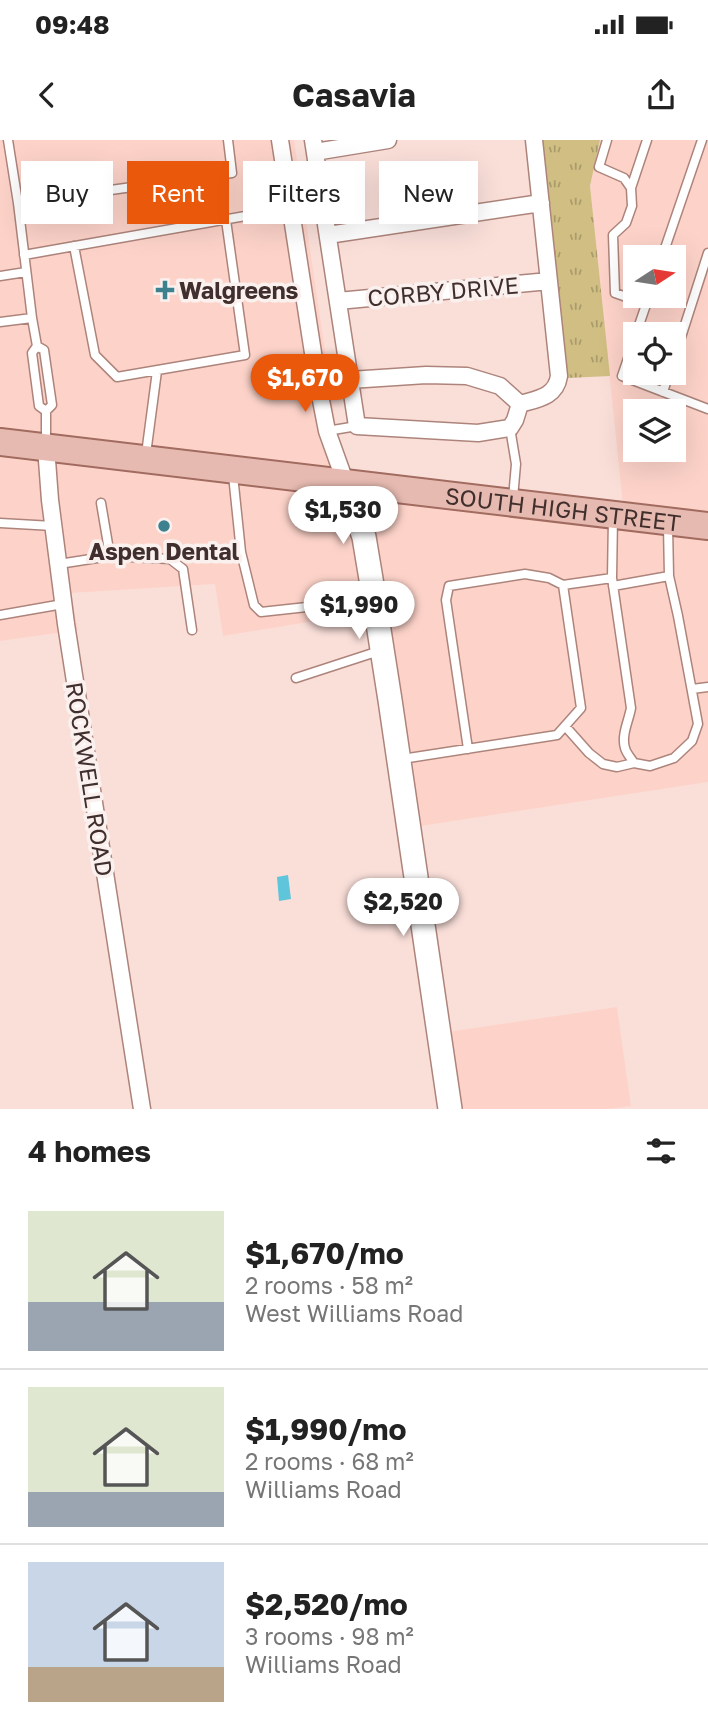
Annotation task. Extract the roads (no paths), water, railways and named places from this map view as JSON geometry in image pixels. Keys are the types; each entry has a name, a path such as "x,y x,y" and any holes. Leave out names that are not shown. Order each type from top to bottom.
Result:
{"main road":[{"name":"SOUTH HIGH STREET","path":"0,442 708,527"},
{"path":"346,484 364,537 450,1109"}],"street":[{"path":"280,140 283,161"},
{"path":"388,140 314,146 357,426 478,433 510,428 516,420 520,404"},
{"path":"520,404 545,397 552,392 559,376 534,140"},
{"path":"328,235 541,203"},
{"path":"292,224 317,385 327,431 346,484"},
{"name":"CORBY DRIVE","path":"338,301 549,281"},
{"path":"317,385 426,375 467,376 500,386 520,404"},
{"name":"ROCKWELL ROAD","path":"46,447 63,604 142,1109"}],"lane":[{"path":"8,140 37,346 32,353 39,406 46,411"},
{"path":"18,203 232,173 228,140"},
{"path":"607,140 599,167 624,178 631,188"},
{"path":"623,295 615,293 613,235 626,223 632,206 631,188 647,140"},
{"path":"666,245 702,140"},
{"path":"24,255 203,224"},
{"path":"74,246 95,355 117,377 245,355 227,224"},
{"path":"686,322 708,253"},
{"path":"0,276 26,272"},
{"path":"0,323 32,318"},
{"path":"37,346 44,349 52,405 46,411 46,447"},
{"path":"145,459 157,371"},
{"path":"645,385 708,409"},
{"path":"663,392 665,385"},
{"path":"327,431 357,426"},
{"path":"510,428 516,464 513,503"},
{"path":"232,470 241,552 254,605 261,612 374,600"},
{"path":"101,503 110,556"},
{"path":"613,514 612,582 631,708 624,732 624,747 634,762"},
{"path":"565,726 589,753 603,764 617,767 634,762 650,766 674,758 692,741 698,724 670,576 668,521"},
{"path":"0,523 53,526"},
{"path":"59,564 110,556 170,559 183,569 192,630"},
{"path":"468,749 446,600 449,586 525,574 550,578 563,585 670,576"},
{"path":"399,760 557,735 581,708 563,585"},
{"path":"0,615 63,604"},
{"path":"296,678 382,650"},
{"path":"692,690 708,687"}],"water":[{"path":"288,875 291,899 279,901 277,877"}],"place":[{"name":"Walgreens","path":"165,290"},
{"name":"Aspen Dental","path":"164,526"}]}
